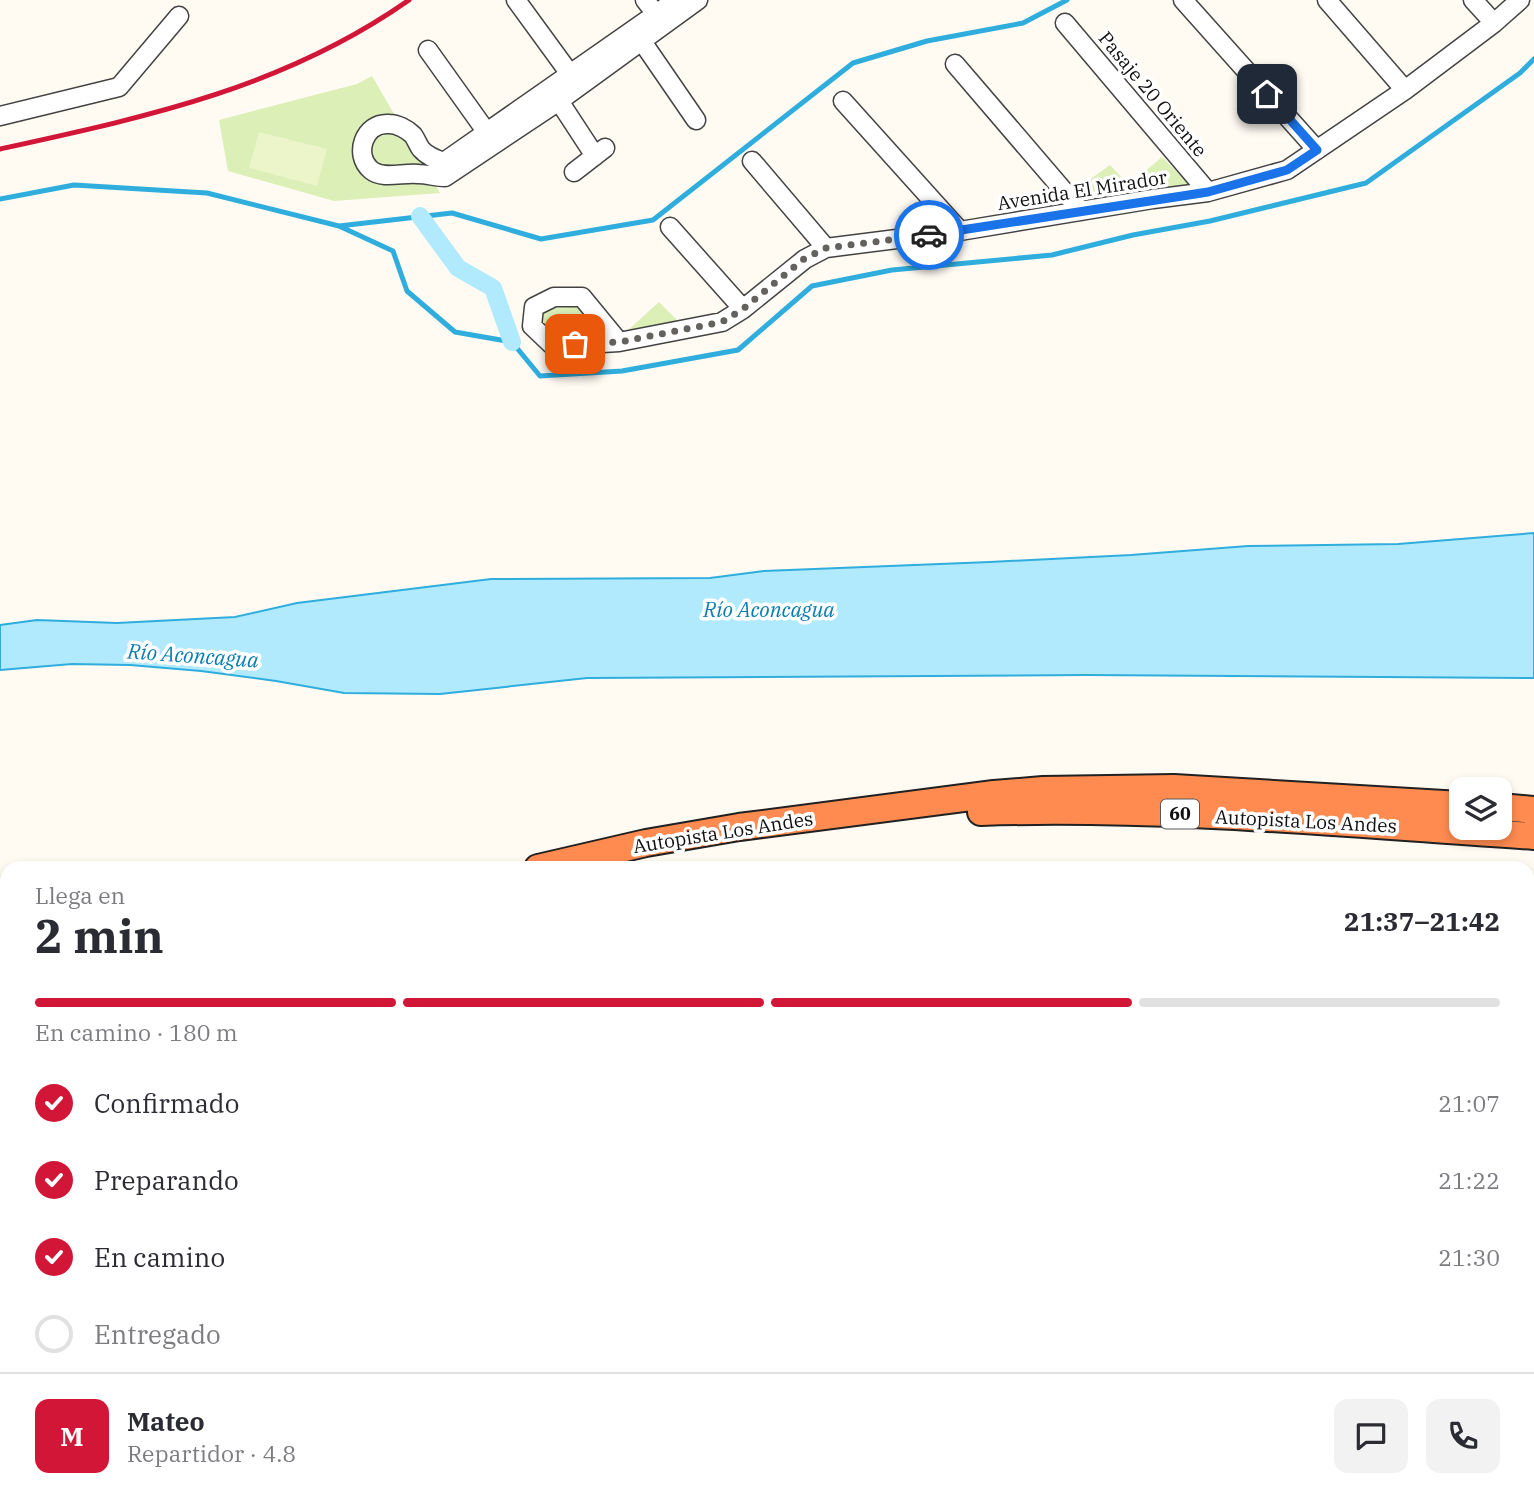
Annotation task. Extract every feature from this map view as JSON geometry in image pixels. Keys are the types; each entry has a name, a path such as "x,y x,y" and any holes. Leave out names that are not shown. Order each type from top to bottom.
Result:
{"highway":[{"name":"Autopista Los Andes","path":"568,861 646,843 739,827 994,793 1174,788 1449,804"},
{"path":"1512,808 1534,810"},
{"name":"Autopista Los Andes","path":"825,816 1026,810 1087,811 1534,836"}],"street":[{"path":"516,0 570,74"},
{"path":"677,0 650,7 491,138 445,177 417,173 388,175 372,172 365,163 361,149 365,136 379,125 388,124 404,128 413,135 421,150 431,158 444,162 491,138 559,101 698,0"},
{"path":"1183,0 1317,150"},
{"path":"1327,0 1405,90"},
{"path":"1473,0 1494,23"},
{"name":"Avenida El Mirador","path":"620,342 582,297 554,297 534,307 532,326 553,346 620,342 722,322 743,309 804,259 826,248 960,231 1208,192 1287,170 1405,90 1521,0"},
{"path":"650,7 641,40 696,120"},
{"path":"0,116 119,87 179,16"},
{"name":"Pasaje 20 Oriente","path":"1065,23 1208,192"},
{"path":"428,50 491,138"},
{"path":"955,64 1081,211"},
{"path":"559,101 600,152 574,172"},
{"path":"843,101 960,231"},
{"path":"752,161 826,248"},
{"path":"670,227 743,309"}],"green space":[{"path":"372,76 440,193 334,201 228,171 219,120 357,84"},
{"path":"259,132 327,149 317,186 249,168"},
{"path":"1162,157 1189,184 1084,202 1074,191 1110,165 1129,185"},
{"path":"659,302 681,324 627,331"},
{"path":"582,306 600,328 596,336 556,339 544,328 541,313 556,308"}],"water":[{"name":"Río Aconcagua","path":"1534,533 1534,678 1086,675 587,678 440,694 344,693 201,671 130,665 72,664 0,670 0,625 37,620 117,623 235,617 297,603 491,579 710,578 764,571 1131,555 1248,546 1398,544"}],"waterway":[{"path":"0,199 74,185 207,193 339,226 452,213 541,239 653,220 853,63 927,41 1023,23 1067,0"},
{"path":"339,226 393,251 407,291 455,332 512,342 540,376 622,371 738,350 812,286 892,270 1052,255 1133,235 1210,221 1366,183 1520,73 1534,59"},
{"path":"420,216 458,268 493,288 512,342"}],"railway":[{"path":"0,149 108,125 212,96 313,56 362,30 409,0"}],"way so far":[{"path":"575,344 620,342 722,322 743,309 804,259 826,248 929,235"}],"route":[{"path":"929,235 1208,192 1287,170 1317,150 1267,94"}]}
